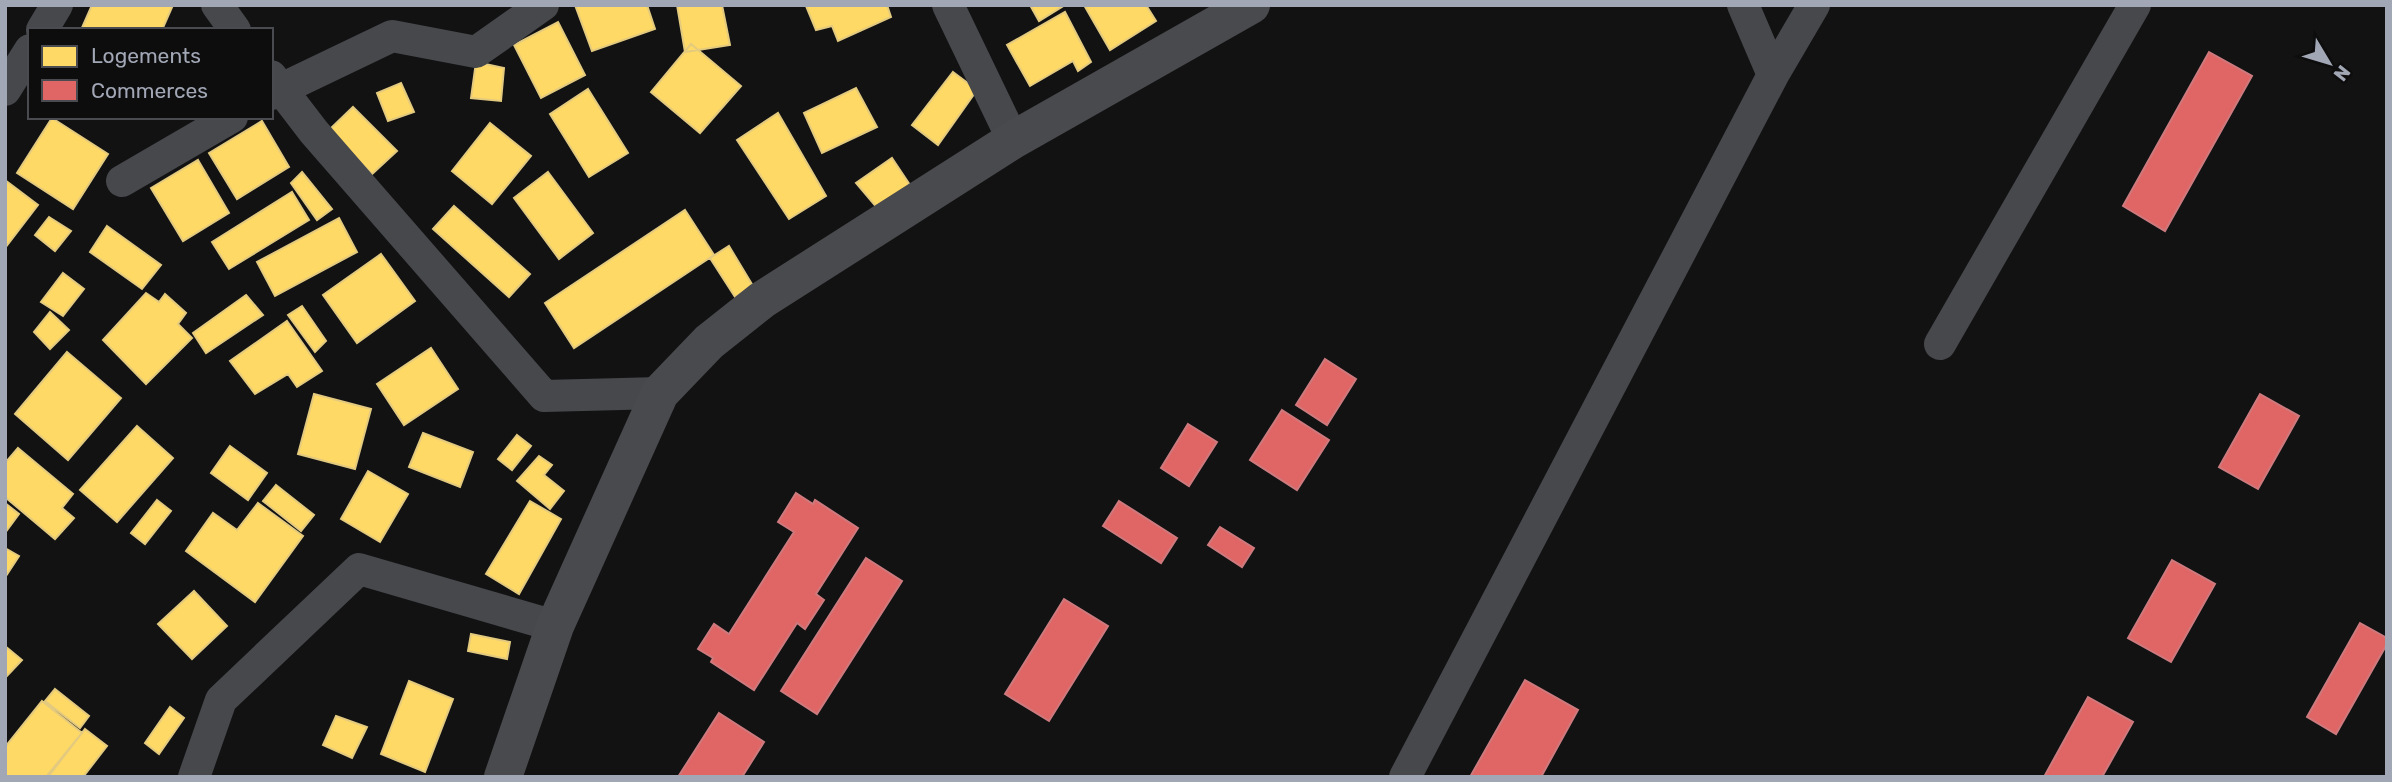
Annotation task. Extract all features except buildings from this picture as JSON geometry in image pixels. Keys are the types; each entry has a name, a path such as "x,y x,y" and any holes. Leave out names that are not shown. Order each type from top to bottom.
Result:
{"main road":[{"path":"503,777 555,626 660,393 709,342 762,300 1013,140 1251,5"}],"street":[{"path":"43,28 57,5"},
{"path":"217,5 234,28"},
{"path":"543,5 476,52 392,36 274,86 544,397 660,393"},
{"path":"947,5 1013,140"},
{"path":"1743,5 1773,75"},
{"path":"1405,777 1773,75 1814,5"},
{"path":"1940,344 2135,5"},
{"path":"5,90 28,53"},
{"path":"122,181 229,119"},
{"path":"194,777 221,700 359,569 555,626"}]}
